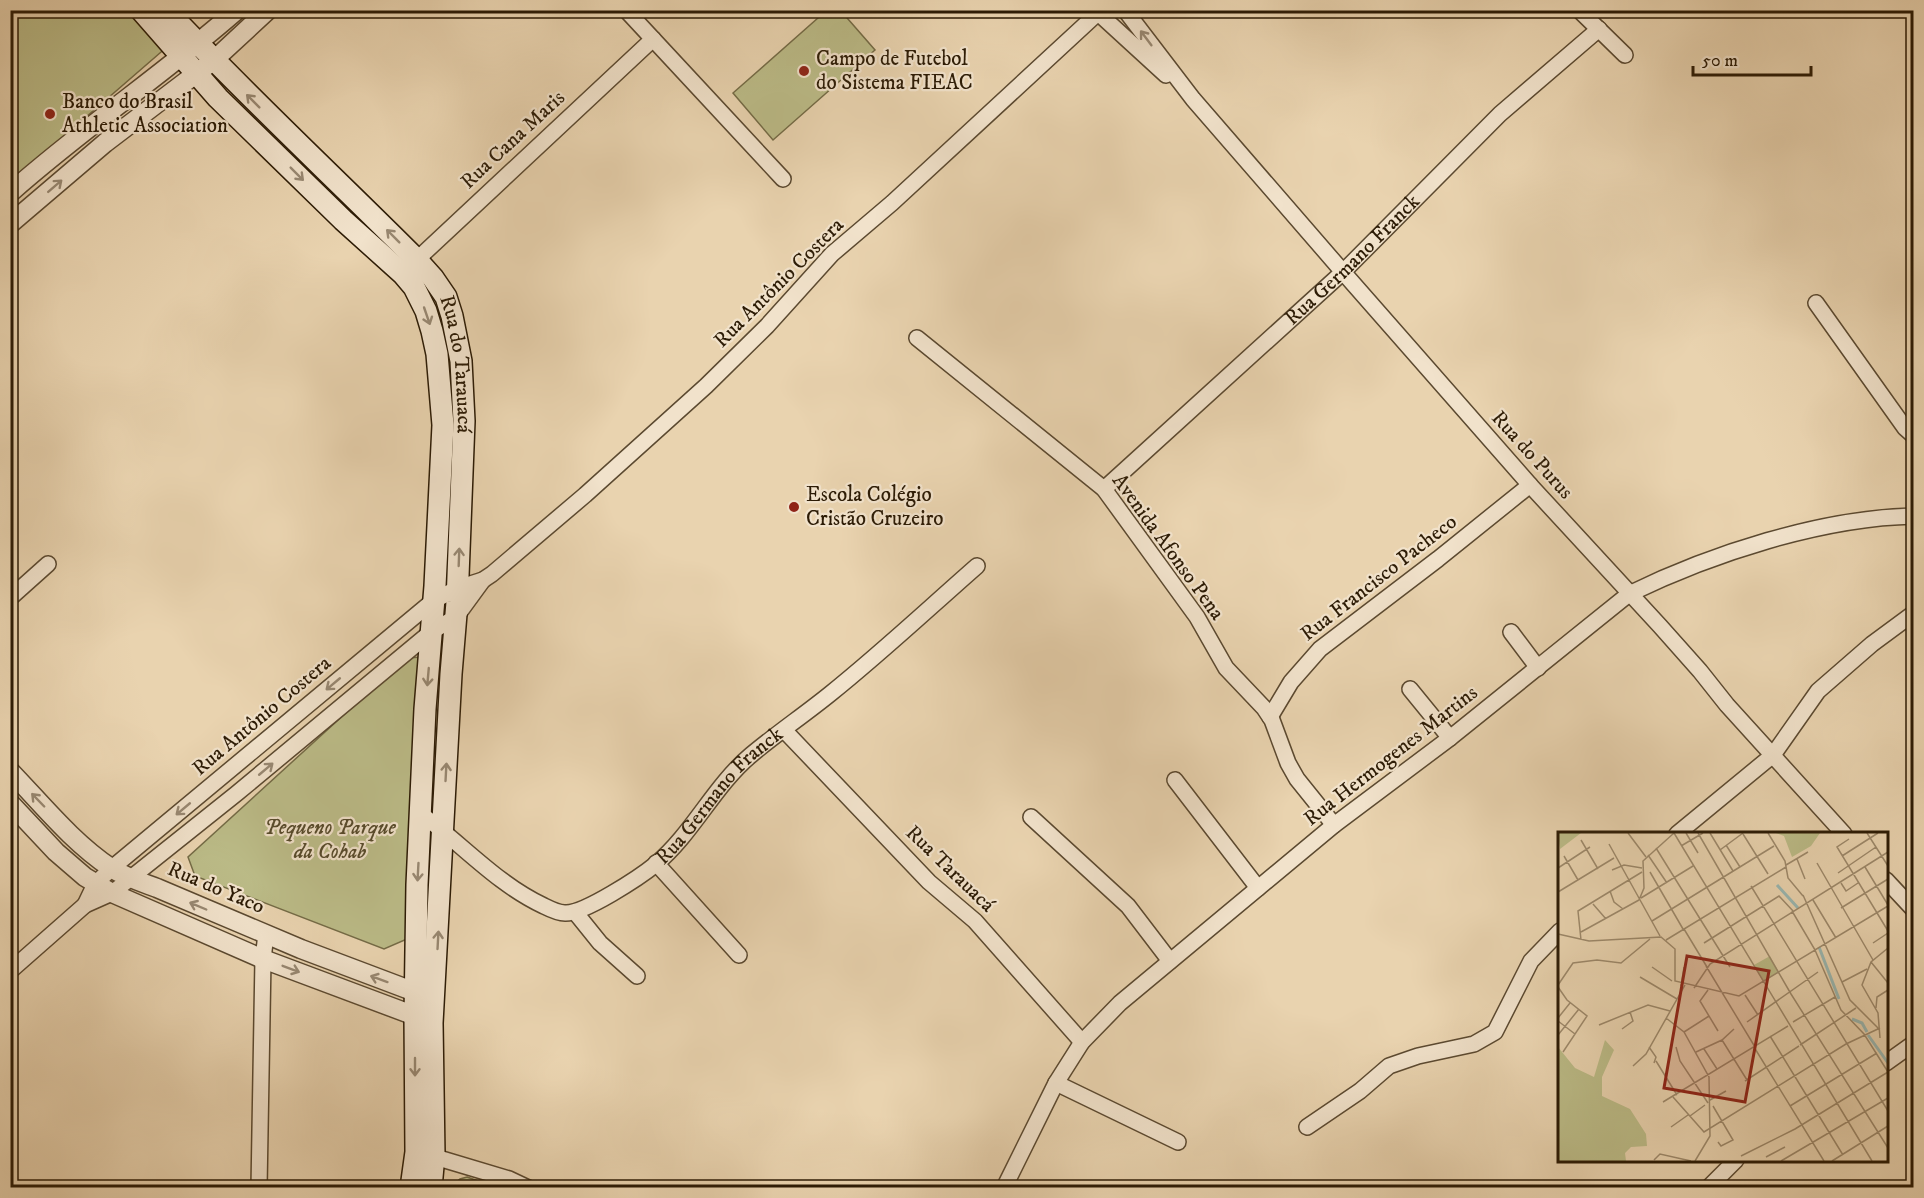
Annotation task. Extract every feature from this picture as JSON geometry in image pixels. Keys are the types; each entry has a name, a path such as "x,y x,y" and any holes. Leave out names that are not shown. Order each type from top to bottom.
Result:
{"main road":[{"name":"Rua do Tarauacá","path":"141,10 196,75 343,219 410,266 433,278 446,297 452,316 460,361 464,421 458,588 444,831"},
{"name":"Rua do Tarauacá","path":"166,10 410,266 414,287 426,311 437,354 443,425 425,709 422,814"},
{"path":"266,144 280,128"},
{"path":"422,814 417,885 425,994"},
{"path":"431,1188 425,1154 424,1020 444,831"},
{"path":"411,1188 425,1154"}],"street":[{"path":"10,193 89,127 200,44 237,10"},
{"path":"10,224 105,143 196,75 268,10"},
{"path":"626,10 783,179"},
{"path":"1580,10 1625,55"},
{"name":"Rua do Purus","path":"1098,12 1193,99"},
{"name":"Rua Antônio Costera","path":"10,971 85,905 112,894 431,632 456,617 483,580 585,495 706,386 767,326 832,254 892,203 1098,12"},
{"path":"1115,29 1131,12"},
{"name":"Rua do Purus","path":"1131,12 1193,99 1343,272 1842,832"},
{"name":"Rua Germano Franck","path":"1104,489 1343,272 1500,114 1599,29"},
{"name":"Rua Cana Maris","path":"410,266 652,39"},
{"path":"1816,303 1893,412 1914,436"},
{"name":"Avenida Afonso Pena","path":"917,338 1104,489 1197,617 1226,668 1264,708 1270,717 1288,763 1334,825"},
{"name":"Rua Francisco Pacheco","path":"1270,717 1291,682 1320,649 1438,559 1530,484"},
{"name":"Rua Hermogenes Martins","path":"1004,1188 1056,1083 1082,1042 1120,1003 1334,825 1450,738 1629,594 1662,578 1765,542 1887,516 1914,516"},
{"path":"10,598 48,564"},
{"name":"Rua Germano Franck","path":"575,912 594,905 656,863 700,816 726,780 751,755 829,696 977,566"},
{"name":"Rua Antônio Costera","path":"85,905 95,884 111,868 433,601 458,588 483,580"},
{"path":"1679,832 1773,755 1818,691 1872,644 1914,613"},
{"path":"1511,632 1538,668"},
{"path":"356,666 371,682"},
{"path":"1410,689 1450,738"},
{"name":"Rua Tarauacá","path":"784,730 929,882 975,921 1082,1042"},
{"name":"Rua do Yaco","path":"10,771 77,841 111,868 337,964 425,994"},
{"path":"221,777 236,794"},
{"path":"1175,780 1258,888"},
{"path":"10,803 56,852 95,884 112,894 263,959 424,1020"},
{"path":"422,814 493,874 528,898 564,913 575,912 600,943 637,976"},
{"path":"1031,817 1128,906 1170,961"},
{"path":"656,863 739,955"},
{"path":"1888,881 1914,910"},
{"path":"1307,1127 1360,1091 1389,1066 1418,1056 1474,1044 1496,1032 1531,961 1558,933"},
{"path":"259,1188 263,959 266,934"},
{"path":"1888,1062 1914,1043"},
{"path":"1056,1083 1178,1142"},
{"path":"425,1154 509,1179 528,1188"},
{"path":"1708,1188 1735,1162"}],"green space":[{"name":"Campo de Futebol do Sistema FIEAC","path":"827,10 841,11 875,50 773,140 733,93"},
{"name":"Banco do Brasil Athletic Association","path":"11,11 137,11 168,46 11,182"},
{"name":"Pequeno Parque da Cohab","path":"423,657 407,939 384,949 195,876 188,857 406,658"},
{"path":"467,1177 495,1187 451,1187 460,1179"}],"place":[{"name":"Campo de Futebol do Sistema FIEAC","path":"804,71"},
{"name":"Banco do Brasil Athletic Association","path":"50,114"},
{"name":"Escola Colégio Cristão Cruzeiro","path":"794,507"}]}
